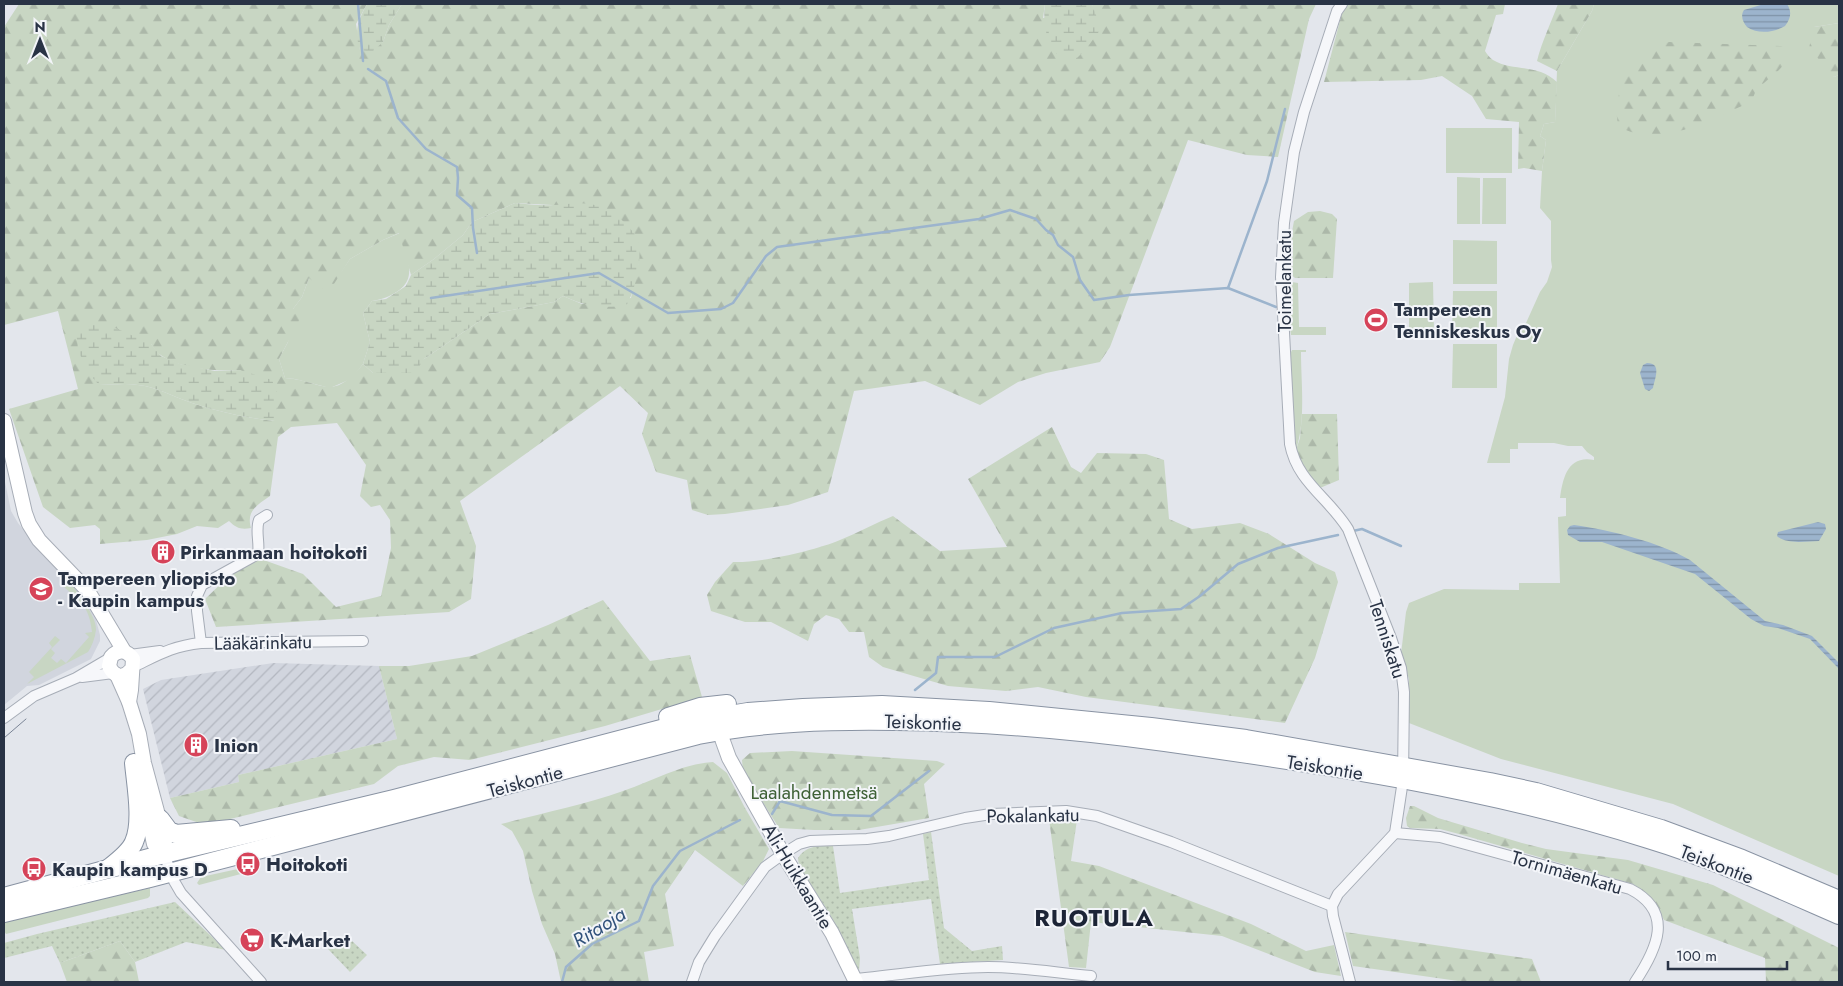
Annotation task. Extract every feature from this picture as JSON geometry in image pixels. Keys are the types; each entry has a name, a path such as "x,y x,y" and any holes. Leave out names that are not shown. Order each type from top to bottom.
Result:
{"highway":[{"path":"620,739 631,730 700,706 779,701 803,708"},
{"name":"Teiskontie","path":"4,897 164,854 394,798 620,739 803,708 891,706 989,711 1110,722 1246,740 1403,773 1649,839 1722,866 1839,915"},
{"name":"Teiskontie","path":"4,912 170,872 654,746 716,724 844,720 929,721 998,725 1120,736 1536,792 1718,849 1839,900"},
{"path":"107,869 126,853 136,837 138,818 134,763"},
{"path":"160,819 169,831 176,834 229,828 256,832"}],"street":[{"name":"Toimelankatu","path":"1341,518 1296,467 1292,456 1281,270 1284,223 1294,152 1304,112 1337,11 1342,4"},
{"path":"4,421 21,500 29,524 39,540 88,591 105,621 108,641 123,659 131,690 131,734 134,763 154,844 164,854"},
{"path":"201,643 197,599 202,585 258,554 257,527 259,520 267,515"},
{"name":"Tenniskatu","path":"1341,518 1348,529 1401,668 1404,692 1403,773 1395,833"},
{"name":"Lääkärinkatu","path":"76,678 123,659 164,651 182,645 201,643 363,641"},
{"path":"4,718 45,690 76,678 115,674 125,675 123,659"},
{"path":"115,674 130,708 138,734 160,819 165,841 164,854 170,872 181,893 258,981"},
{"name":"Ali-Huikkaantie","path":"716,724 729,758 783,854 832,933 856,981"},
{"name":"Pokalankatu","path":"692,982 699,962 726,918 765,867 801,843 889,836 965,818 987,815 1066,811 1097,816 1171,842 1332,906"},
{"path":"1350,982 1332,906 1338,894 1395,833"},
{"name":"Tornimäenkatu","path":"1395,833 1440,836 1630,889 1638,893 1656,912 1658,933 1651,955 1634,982"},
{"path":"856,981 961,968 987,967 1091,976"}],"shaded area":[{"name":"Tampereen yliopisto - Kaupin kampus","path":"4,477 11,511 18,523 42,554 65,574 82,594 96,620 100,641 91,659 39,685 27,686 4,705"},
{"path":"273,663 379,666 397,739 238,775 239,782 170,798 143,689 161,680"}],"green space":[{"path":"19,4 367,4 356,24 360,50 383,42 389,25 402,4 1045,4 1043,18 1093,9 1092,4 1316,4 1309,19 1278,157 1247,155 1188,140 1110,347 1100,362 1046,373 1018,382 980,405 925,381 854,391 828,492 788,505 708,515 692,510 687,480 656,472 642,434 648,413 620,386 460,501 476,546 471,599 449,612 216,627 205,599 228,577 258,558 303,574 336,607 381,596 391,548 390,520 380,505 371,507 360,496 366,465 337,423 291,427 278,437 270,496 251,513 251,528 239,528 229,521 218,528 197,526 177,534 147,540 100,544 100,529 95,525 70,528 43,507 9,409 78,389 58,311 4,325 4,27","holes":["515,203 552,205 639,261 631,298 582,304 563,296 554,302 490,314 424,359 373,373 363,364 352,376 335,386 327,387 285,378 279,359 300,319 293,309 302,297 309,278 322,289 332,287 350,259 399,233 411,275 463,235 472,222","151,344 160,355 190,367 210,370 240,370 275,421 212,409 145,386 128,384 99,385"]},
{"path":"367,4 402,4 389,25 383,42 372,52 360,50 357,37 359,21"},
{"path":"1045,4 1092,4 1101,29 1073,62 1058,55 1050,44 1044,17"},
{"path":"1346,4 1505,4 1503,14 1496,15 1485,51 1492,59 1501,64 1541,72 1557,82 1555,122 1544,124 1540,136 1546,140 1542,171 1518,169 1519,122 1486,119 1472,96 1442,76 1421,80 1324,82 1343,9"},
{"path":"1558,4 1594,4 1592,11 1557,71 1537,61"},
{"path":"1594,4 1839,4 1839,23 1814,27 1834,77 1839,75 1839,876 1673,804 1501,759 1409,723 1409,679 1401,654 1406,612 1409,603 1444,589 1519,590 1519,583 1560,583 1558,517 1566,516 1566,498 1560,498 1563,482 1568,469 1573,464 1585,459 1594,460 1594,457 1582,446 1554,443 1518,443 1518,449 1510,449 1510,463 1487,463 1505,397 1509,359 1513,345 1521,326 1526,323 1540,292 1547,282 1552,267 1551,221 1540,208 1546,140 1540,136 1544,124 1555,122 1557,71 1592,11"},
{"path":"1839,23 1839,75 1834,77 1809,48 1814,27"},
{"path":"1669,42 1781,46 1789,51 1785,63 1756,91 1751,102 1720,116 1686,129 1652,135 1635,133 1619,127 1617,105 1619,94 1628,74 1635,64 1651,49"},
{"path":"1446,128 1512,128 1512,173 1446,173"},
{"path":"1457,177 1480,178 1480,224 1457,224"},
{"path":"1483,178 1506,178 1506,224 1482,224"},
{"path":"515,203 544,205 580,203 596,205 610,211 623,221 634,233 640,254 638,273 626,306 594,306 563,296 554,302 490,314 424,359 415,373 373,373 363,364 370,342 363,313 372,301 386,299 406,286 411,275 463,235 472,222"},
{"path":"1320,211 1332,214 1337,219 1333,278 1295,278 1289,273 1288,253 1294,221 1308,212"},
{"path":"400,233 409,265 408,279 395,293 372,301 363,313 370,342 363,364 351,379 330,388 285,378 279,359 288,342 293,309 302,297 309,278 341,272 350,259 383,240"},
{"path":"1453,240 1497,241 1497,284 1453,284"},
{"path":"1286,281 1298,283 1299,327 1326,327 1326,335 1291,335"},
{"path":"1433,282 1434,331 1409,331 1409,283"},
{"path":"1453,291 1497,291 1497,334 1452,334"},
{"path":"92,325 111,326 151,344 161,356 180,364 215,371 240,370 272,380 278,396 275,421 212,409 145,386 128,384 99,385 86,370 78,349 76,330"},
{"path":"1453,344 1497,344 1497,388 1452,388"},
{"path":"1292,350 1306,350 1306,352 1301,352 1302,414 1296,450 1290,354"},
{"path":"1302,414 1337,414 1339,480 1320,488 1304,470 1296,450 1300,438"},
{"path":"1052,427 1071,467 1081,473 1097,453 1146,454 1164,460 1169,519 1192,529 1240,523 1269,534 1315,563 1335,572 1338,582 1315,658 1285,723 1086,697 1038,687 1006,691 948,686 883,667 869,657 864,632 849,632 839,619 826,615 814,624 808,641 771,622 745,622 711,611 707,595 715,582 733,562 787,556 816,548 847,537 893,516 940,551 1007,547 968,479"},
{"path":"67,579 85,603 93,618 96,630 93,642 88,652 27,684 34,677 29,672 52,647 49,643 55,636 60,640 51,649 55,653 51,658 57,663 61,659 66,663 89,637 85,633 92,632 89,616 83,605 62,585"},
{"path":"603,600 650,661 690,655 702,697 605,726 470,760 434,757 398,766 374,784 205,825 179,816 170,798 239,782 238,775 397,739 379,666 409,666 472,656"},
{"name":"Laalahdenmetsä","path":"792,751 937,761 945,764 924,784 929,818 859,830 779,828 743,771 742,760 750,753"},
{"path":"713,762 727,773 769,849 763,861 743,886 695,850 665,894 674,946 644,952 649,982 561,982 555,954 542,924 532,891 523,851 512,831 501,824 593,801 678,769"},
{"path":"1410,806 1414,806 1438,818 1522,843 1546,849 1628,860 1713,885 1839,948 1839,982 1766,982 1765,958 1664,920 1652,899 1633,884 1440,829 1410,828 1407,826 1406,818"},
{"path":"1049,819 1077,820 1071,861 1099,866 1251,924 1306,951 1334,945 1341,976 1315,972 1222,936 1091,922 1086,968 1069,967"},
{"path":"931,832 944,928 972,951 1002,946 1003,960 940,964 931,899 852,909 860,958 859,971 832,918 799,866 798,858 809,848 833,846 840,893 929,880 923,834"},
{"path":"260,864 260,869 199,885 197,883 201,877"},
{"path":"150,888 150,896 148,898 6,934 4,931 4,922"},
{"path":"175,902 226,950 186,942 135,962 120,941 60,963 52,946 4,958 4,943"},
{"path":"1345,932 1532,959 1541,982 1465,982 1353,966"},
{"path":"120,941 135,962 139,982 67,982 60,963"},
{"path":"352,941 367,955 350,972 328,949"}],"water":[{"path":"1764,4 1787,4 1790,15 1785,26 1766,32 1752,30 1747,27 1742,14 1744,10"},
{"path":"1647,363 1652,364 1656,368 1653,388 1649,391 1645,389 1640,373 1643,365"},
{"path":"1818,522 1825,524 1826,529 1819,541 1792,542 1777,536 1778,532"},
{"path":"1570,526 1603,530 1649,542 1690,560 1765,621 1783,625 1812,636 1839,663 1839,669 1810,639 1778,628 1764,626 1751,619 1695,574 1602,542 1580,542 1568,535 1567,530"}],"waterway":[{"path":"358,4 363,61"},
{"path":"368,69 386,81 398,118 426,149 457,167 457,195 472,208 477,253"},
{"path":"1228,288 1267,181 1285,109"},
{"path":"431,298 599,273 668,313 721,309 733,303 766,256 777,247 979,219 1010,210 1036,219 1053,235 1058,245 1073,257 1080,280 1094,300 1129,295 1228,288 1276,307"},
{"path":"1353,531 1362,529 1401,546"},
{"path":"915,690 936,673 938,657 995,657 1054,628 1122,613 1181,609 1200,596 1238,564 1278,548 1338,535"},
{"path":"772,814 780,801 832,815 871,816 929,771"},
{"name":"Ritaoja","path":"562,982 566,967 592,944 639,921 653,886 680,851 740,820"}],"tram line":[{"path":"4,738 26,719"}],"place":[{"name":"Tampereen Tenniskeskus Oy","path":"1376,320"},
{"name":"Pirkanmaan hoitokoti","path":"163,552"},
{"name":"Tampereen yliopisto - Kaupin kampus","path":"41,589"},
{"name":"Inion","path":"196,745"},
{"name":"Hoitokoti","path":"248,864"},
{"name":"Kaupin kampus D","path":"34,869"},
{"name":"K-Market","path":"252,940"}],"district":[{"name":"RUOTULA","path":"1094,918"}]}
